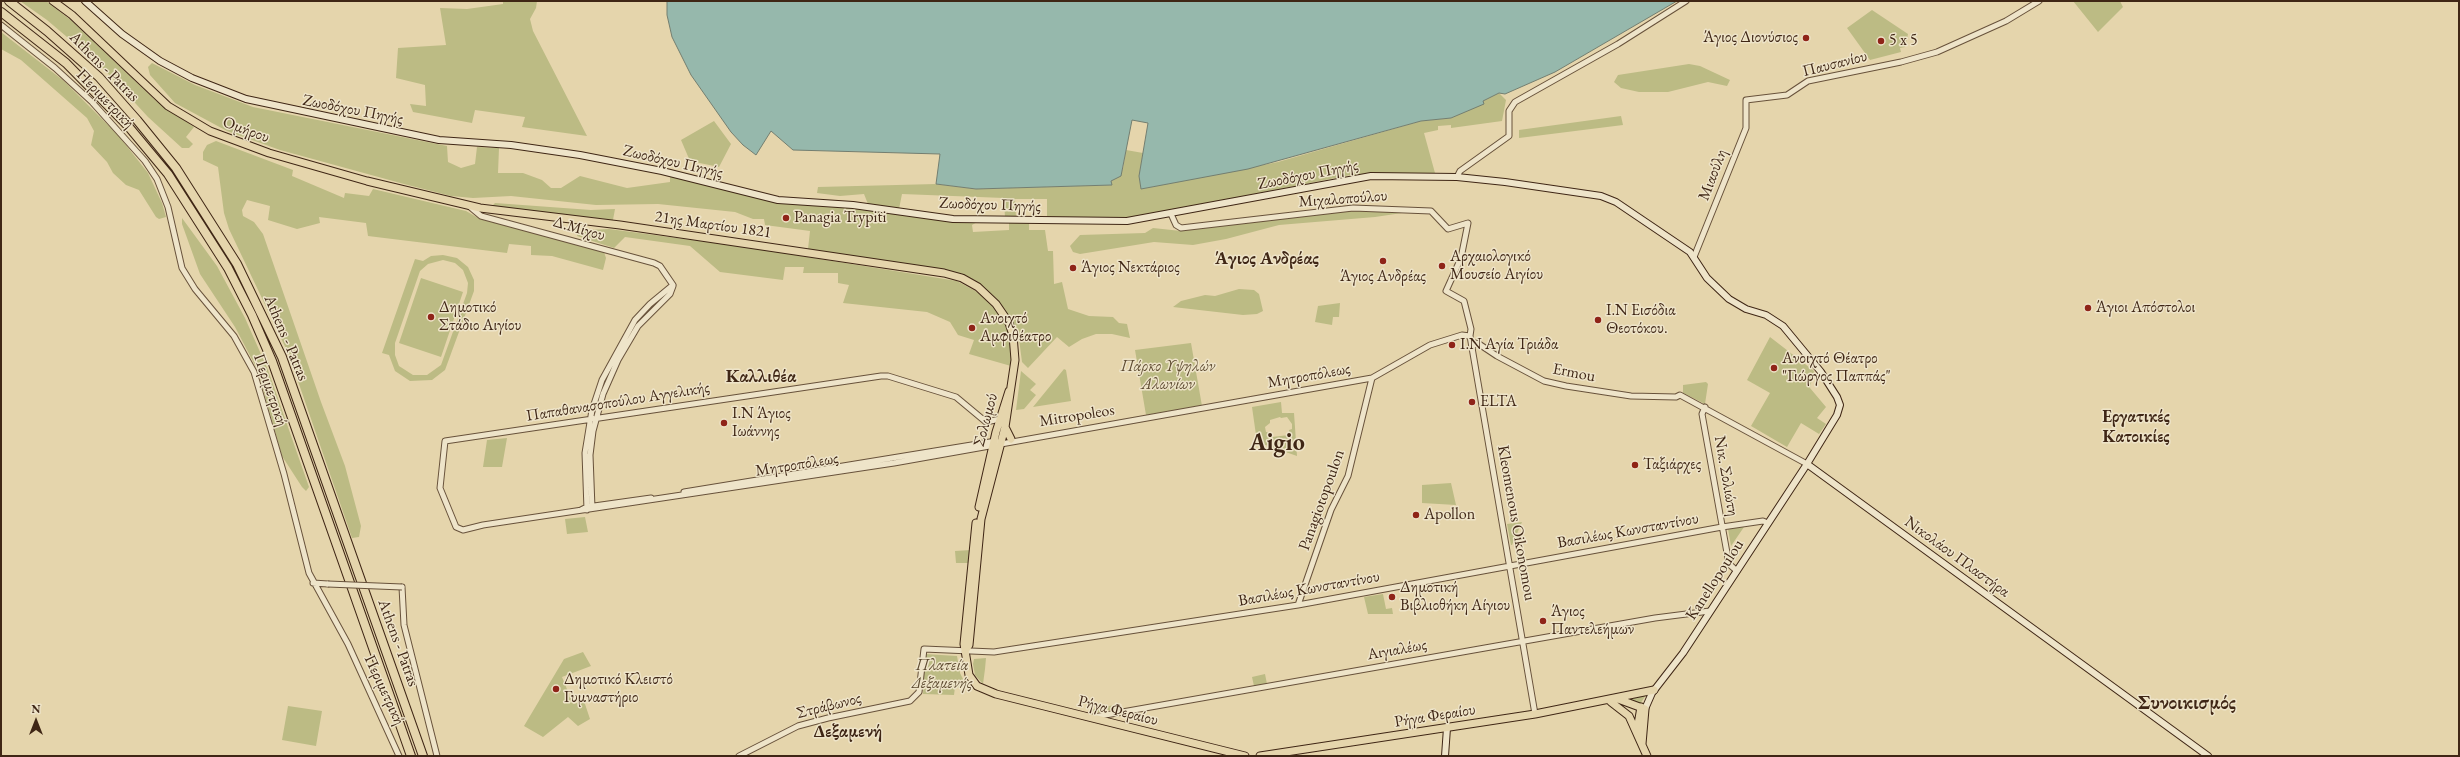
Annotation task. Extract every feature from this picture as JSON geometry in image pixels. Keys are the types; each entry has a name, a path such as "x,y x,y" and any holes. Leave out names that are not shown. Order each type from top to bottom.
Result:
{"highway":[{"name":"Athens - Patras","path":"8,1 47,31 99,77 137,120 176,168 237,264 282,357 423,756"},
{"name":"Athens - Patras","path":"1,12 66,63 128,126 168,174 228,268 252,314 272,361 412,756"}],"main road":[{"name":"Ομήρου","path":"53,1 72,15 168,106 210,131 237,143 300,162 469,206"},
{"name":"Ζωοδόχου Πηγής","path":"85,1 122,34 160,61 226,93 288,110 439,140 538,148 662,171 767,198 808,203 853,205 953,219 1127,221 1363,176 1457,177 1602,196 1625,207 1681,244 1694,257 1708,278 1729,299 1746,309 1766,315 1783,326 1827,382 1838,398 1840,408"},
{"name":"21ης Μαρτίου 1821","path":"469,206 803,252 962,278 978,286 992,299 1011,328 1015,360 1010,389"},
{"name":"Σολωμού","path":"984,690 970,678 966,651 969,645 981,519 997,443 1000,419 1010,389"},
{"name":"Σολωμού","path":"997,443 1004,427 1010,389"},
{"name":"Kanellopoulou","path":"1642,710 1653,692 1683,653 1737,571 1807,464 1840,408"},
{"path":"1004,427 1014,439"},
{"name":"Νικολάου Πλαστήρα","path":"1807,464 2208,756"},
{"name":"Ρήγα Φεραίου","path":"984,690 1244,756"},
{"path":"1612,700 1653,692"},
{"path":"1612,700 1642,710"},
{"path":"1612,700 1627,714 1647,756"},
{"name":"Ρήγα Φεραίου","path":"1260,756 1536,714 1612,700"},
{"path":"1637,734 1642,710"},
{"path":"1642,710 1642,744"},
{"path":"1445,756 1447,728"}],"street":[{"path":"1457,177 1460,171 1509,136 1509,111 1515,102 1618,44 1686,1"},
{"name":"Παυσανίου","path":"1746,100 1787,95 1808,80 1901,62 1937,52 1999,24 2039,1"},
{"name":"Περιμετρική","path":"1,25 55,68 92,102 145,161 157,179 168,207 182,268 195,289 237,340 254,372 313,583 348,644 399,756"},
{"name":"Μιαούλη","path":"1694,257 1746,128 1746,100"},
{"name":"Δ.Μίχου","path":"469,206 481,216 654,263 660,266 673,285 650,304 629,330 606,372 593,419"},
{"name":"Μιχαλοπούλου","path":"1170,214 1176,225 1180,228 1353,208 1431,211 1448,229 1464,223 1469,224 1461,258 1446,291 1464,302"},
{"name":"Kleomenous Oikonomou","path":"1464,302 1471,329 1470,336 1536,714"},
{"name":"Μητροπόλεως","path":"1372,378 1430,345 1462,335 1470,336"},
{"name":"Ermou","path":"1472,346 1475,343 1479,344 1497,356 1544,381 1631,396 1676,397 1680,395"},
{"name":"Παπαθανασοπούλου Αγγελικής","path":"459,529 440,488 445,441 881,376 888,376 956,397 986,422 1000,419"},
{"name":"Mitropoleos","path":"1014,439 1372,378"},
{"name":"Panagiotopoulon","path":"1298,605 1331,510 1348,476 1372,378"},
{"name":"Νικολάου Πλαστήρα","path":"1680,395 1705,407 1807,464"},
{"name":"Νικ. Σολιώτη","path":"1705,407 1702,414 1729,564 1737,571"},
{"path":"588,509 593,419"},
{"name":"Μητροπόλεως","path":"459,529 997,443 1014,439"},
{"name":"Βασιλέως Κωνσταντίνου","path":"920,685 924,649 994,652 1298,605 1722,527 1763,521 1768,523"},
{"path":"313,583 402,587 404,628 437,756"},
{"name":"Αιγιαλέως","path":"1090,718 1656,618 1710,611"},
{"name":"Στράβωνος","path":"739,756 798,726 828,718 910,701 917,695 920,685"}],"green space":[{"path":"20,1 46,1 72,21 155,100 194,127 186,137 193,144 189,148 182,148 148,117 101,66 47,20"},
{"path":"503,1 537,1 536,8 530,19 533,31 587,136 522,127 525,117 475,110 472,123 413,112 410,104 426,106 425,85 396,78 398,48 446,45 440,8 467,9 503,4"},
{"path":"2073,1 2120,1 2123,7 2098,32"},
{"name":"5 x 5","path":"1872,10 1908,34 1905,47 1900,48 1901,52 1870,60 1847,28"},
{"path":"1,32 64,81 118,135 148,173 162,203 166,217 159,219 156,217 139,190 126,185 113,173 107,162 91,145 94,131 87,118 21,60 1,49"},
{"path":"152,63 195,85 253,107 447,146 448,162 461,168 475,164 477,147 499,148 498,173 523,173 542,180 551,188 561,188 580,176 627,188 670,182 670,176 784,204 852,208 979,221 972,225 973,232 1009,230 1009,222 1029,222 1029,230 1045,230 1048,251 1053,251 1054,284 1062,282 1068,309 1089,316 1113,317 1119,323 1127,324 1130,338 1112,334 1096,334 1082,339 1069,347 1057,337 1028,368 1022,362 1019,339 1011,320 996,298 981,286 927,272 808,249 810,231 765,225 764,219 753,219 735,212 658,204 596,205 511,196 473,198 451,196 404,184 280,150 227,131 175,103 150,75 148,67"},
{"path":"1689,64 1700,66 1730,80 1727,86 1708,82 1668,92 1639,92 1621,88 1614,82 1618,75"},
{"path":"1499,93 1506,100 1502,121 1451,128 1451,125 1438,126 1438,130 1424,133 1435,173 1350,175 1135,218 1047,217 1047,199 1015,199 1016,217 1005,218 1004,198 902,194 899,209 868,204 864,194 840,196 817,193 818,187 936,184 976,189 1112,185 1111,181 1119,176 1123,168 1126,150 1143,153 1139,176 1141,189 1278,162 1421,121 1451,118 1484,103 1482,101"},
{"path":"1621,116 1623,125 1519,138 1519,130"},
{"path":"714,121 731,144 719,167 690,161 681,140"},
{"path":"216,141 293,170 292,176 344,198 345,193 369,196 373,189 466,211 480,219 604,252 606,258 603,270 552,256 531,255 531,246 509,244 507,253 368,236 366,223 319,217 320,223 297,229 268,220 270,206 247,200 242,210 243,216 254,222 263,234 321,402 345,466 361,526 359,537 352,538 289,355 229,229 224,213 218,167 203,160 203,152 207,145"},
{"path":"495,203 591,210 615,209 613,220 492,206"},
{"path":"1354,210 1402,210 1402,213 1375,217 1279,225 1226,239 1193,245 1154,242 1080,254 1073,252 1070,246 1080,235 1145,233 1153,228 1181,231"},
{"path":"182,218 217,266 245,318 268,370 309,487 306,491 282,456 258,371 235,327 200,274 182,224"},
{"path":"609,229 752,248 957,281 979,293 999,313 1008,330 1012,346 1011,366 969,354 974,340 958,335 950,322 927,312 843,303 849,285 838,283 838,273 803,273 804,267 785,267 783,280 720,272 690,246 625,237 614,248 577,236 578,233 587,230"},
{"path":"443,255 457,258 468,267 474,280 474,291 445,370 432,380 410,381 395,371 389,355 382,353 415,259 423,261 431,256","holes":["443,260 455,263 463,270 468,283 467,293 441,365 427,375 413,375 399,366 395,355 395,343 420,271 428,264"]},
{"name":"Δημοτικό Στάδιο Αιγίου","path":"421,278 463,292 441,357 399,343"},
{"path":"1239,289 1254,290 1259,294 1263,311 1257,314 1243,315 1173,307 1181,301 1205,295 1215,296"},
{"path":"1340,303 1339,317 1333,317 1332,325 1315,322 1318,306"},
{"path":"1770,337 1814,371 1810,388 1826,407 1817,418 1826,424 1819,434 1801,423 1787,447 1751,426 1770,393 1747,380"},
{"name":"Πάρκο Υψηλών Αλωνίων","path":"1191,343 1202,406 1146,415 1135,350"},
{"path":"1064,369 1066,370 1071,401 1033,407"},
{"path":"1021,371 1036,384 1030,390 1036,395 1024,409 1016,410"},
{"path":"1706,382 1708,384 1705,404 1683,393 1683,385"},
{"path":"1281,402 1282,413 1294,413 1297,456 1257,442 1252,407","holes":["1287,417 1292,424 1292,429 1289,430 1289,435 1272,437 1273,433 1266,432 1265,427 1270,423 1270,420"]},
{"path":"507,438 502,467 483,467 487,440"},
{"path":"1451,483 1456,505 1422,503 1422,485"},
{"path":"585,517 588,532 567,534 565,519"},
{"path":"1522,522 1512,545 1511,545 1507,524"},
{"path":"1744,527 1731,546 1728,529"},
{"path":"971,550 970,563 956,563 955,551"},
{"path":"1383,594 1386,609 1392,608 1393,614 1368,614 1364,597"},
{"name":"Δημοτικό Κλειστό Γυμναστήριο","path":"583,652 591,666 562,677 573,704 584,701 590,719 578,726 568,717 543,737 524,726 564,659"},
{"name":"Πλατεία Δεξαμενής","path":"925,654 957,656 960,673 966,685 963,688 955,687 954,695 923,694"},
{"path":"986,658 983,684 975,675 973,664 974,659"},
{"path":"1265,674 1267,684 1254,686 1252,677"},
{"path":"1646,695 1640,704 1626,698"},
{"path":"1120,704 1121,708 1093,713 1093,709"},
{"path":"288,706 322,711 316,746 282,740"}],"water":[{"path":"667,1 1677,1 1555,72 1505,94 1499,93 1483,101 1484,104 1451,118 1421,121 1248,169 1141,189 1139,176 1148,123 1132,120 1121,176 1111,181 1112,185 976,189 936,184 940,154 793,150 771,131 756,155 743,145 731,132 691,75 672,37 667,15"}],"place":[{"name":"Άγιος Διονύσιος","path":"1806,38"},
{"name":"5 x 5","path":"1881,41"},
{"name":"Panagia Trypiti","path":"786,218"},
{"name":"Άγιος Ανδρέας","path":"1383,261"},
{"name":"Αρχαιολογικό Μουσείο Αιγίου","path":"1442,266"},
{"name":"Άγιος Νεκτάριος","path":"1073,268"},
{"name":"Άγιοι Απόστολοι","path":"2088,308"},
{"name":"Δημοτικό Στάδιο Αιγίου","path":"431,317"},
{"name":"Ι.Ν Εισόδια Θεοτόκου.","path":"1598,320"},
{"name":"Aνοιχτό Aμφιθέατρο","path":"972,328"},
{"name":"Ι.Ν Αγία Τριάδα","path":"1452,345"},
{"name":"Ανοιχτό Θέατρο \"Γιώργος Παππάς\"","path":"1774,368"},
{"name":"ELTA","path":"1472,402"},
{"name":"Ι.Ν Άγιος Ιωάννης","path":"724,423"},
{"name":"Ταξιάρχες","path":"1635,465"},
{"name":"Apollon","path":"1416,515"},
{"name":"Δημοτική Βιβλιοθήκη Αίγιου","path":"1392,597"},
{"name":"Άγιος Παντελεήμων","path":"1543,621"},
{"name":"Δημοτικό Κλειστό Γυμναστήριο","path":"556,689"}],"district":[{"name":"Άγιος Ανδρέας","path":"1267,259"},
{"name":"Καλλιθέα","path":"761,377"},
{"name":"Εργατικές Κατοικίες","path":"2136,427"},
{"name":"Aigio","path":"1277,443"},
{"name":"Συνοικισμός","path":"2187,704"},
{"name":"Δεξαμενή","path":"848,732"}]}
